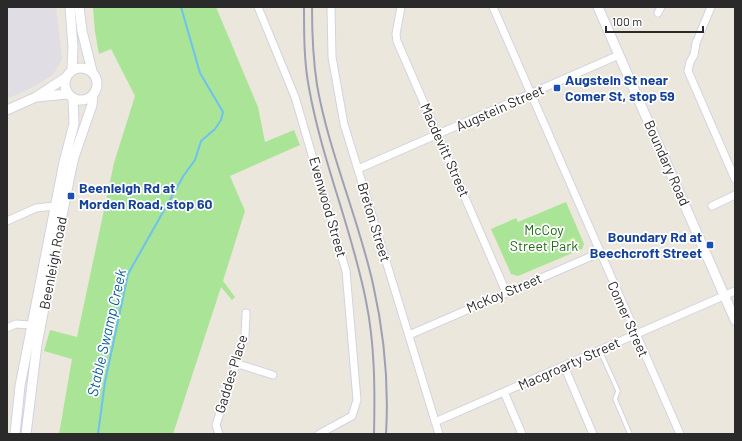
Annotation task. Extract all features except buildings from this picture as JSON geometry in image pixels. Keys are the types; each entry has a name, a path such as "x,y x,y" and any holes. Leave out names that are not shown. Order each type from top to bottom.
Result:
{"main road":[{"path":"70,7 74,47 72,70"},
{"path":"36,97 70,96 83,100 93,96 98,86 95,75 92,71 82,31 79,7"},
{"name":"Boundary Road","path":"598,7 735,320"},
{"path":"7,110 36,97 65,78 72,70 82,67 92,71"},
{"path":"65,78 66,89 70,96"},
{"name":"Beenleigh Road","path":"15,434 20,386 55,206 74,124 70,96"},
{"name":"Beenleigh Road","path":"26,434 37,344 69,180 74,157 92,105 93,96"}],"street":[{"name":"Evenwood Street","path":"258,7 295,97 346,271 357,400 352,416 319,434"},
{"name":"Breton Street","path":"331,7 332,57 344,124 439,434"},
{"name":"Macdevitt Street","path":"401,7 396,34 397,40 506,292"},
{"name":"Comer Street","path":"492,7 635,335 680,434"},
{"path":"708,8 688,71 735,179"},
{"name":"Augstein Street","path":"358,169 619,55"},
{"path":"712,206 735,195"},
{"path":"7,221 36,208 55,206"},
{"name":"McKoy Street","path":"409,335 599,253"},
{"name":"Macgroarty Street","path":"435,422 735,291"},
{"name":"Gaddes Place","path":"219,434 216,425 245,336 246,313"},
{"path":"7,328 16,324 32,325"},
{"path":"235,363 273,375"},
{"path":"564,366 593,434"},
{"path":"504,392 522,434"}],"lane":[{"path":"600,350 618,391 615,399 630,434"}],"shaded area":[{"path":"7,7 56,7 62,59 53,75 33,87 7,99"}],"green space":[{"path":"93,7 216,7 258,107 265,142 294,130 300,145 230,176 245,211 223,281 235,297 232,300 221,287 173,434 59,434 72,359 44,351 50,330 77,337 114,163 135,96 111,49 99,54"},
{"name":"McCoy Street Park","path":"566,202 584,244 582,249 518,276 511,274 491,229 516,218 518,222"},
{"path":"574,236 577,243 567,247 565,241"}],"waterway":[{"name":"Stable Swamp Creek","path":"98,434 105,382 128,274 184,175 195,160 201,141 215,129 221,120 223,112 200,73 181,7"}],"railway":[{"path":"304,7 304,38 309,88 321,142 360,274 369,318 374,368 374,434"},
{"path":"312,7 315,66 322,110 336,160 360,234 377,302 385,359 387,396 386,434"}],"place":[{"name":"Augstein St near Comer St, stop 59","path":"557,88"},
{"name":"Beenleigh Rd at Morden Road, stop 60","path":"71,196"},
{"name":"Boundary Rd at Beechcroft Street","path":"710,245"}]}
